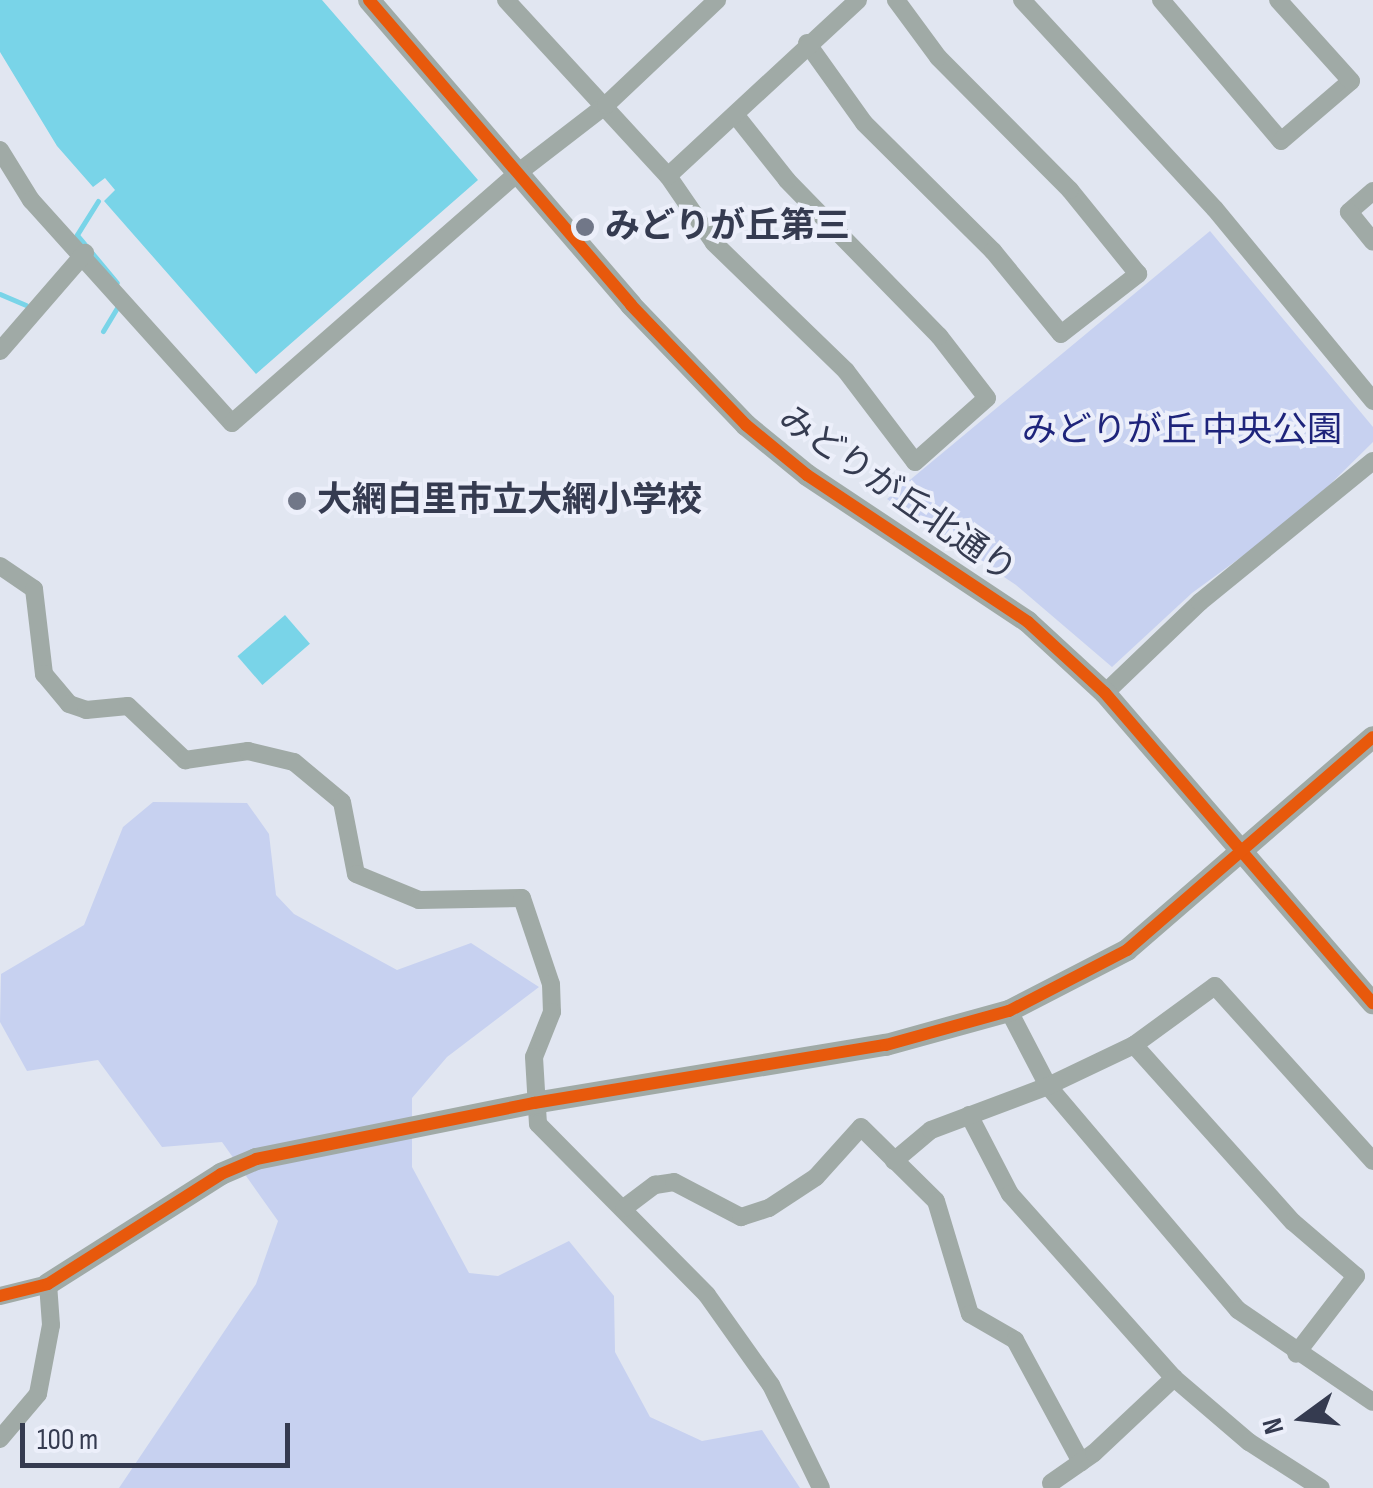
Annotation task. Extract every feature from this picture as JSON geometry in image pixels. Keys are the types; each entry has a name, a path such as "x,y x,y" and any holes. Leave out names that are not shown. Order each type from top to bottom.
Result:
{"street":[{"name":"みどりが丘北通り","path":"369,0 631,305 746,425 807,475 1028,622 1105,692 1373,1003"},
{"path":"506,0 668,176 714,243 846,371 915,462 987,398 939,336 787,180 737,117"},
{"path":"0,150 31,200 85,253 232,422 519,172 606,105 717,0"},
{"path":"668,176 737,117 806,43 858,0"},
{"path":"806,43 864,123 993,251 1060,334 1138,274 1070,190 938,57 896,0"},
{"path":"1022,0 1215,209 1373,401"},
{"path":"1161,0 1281,141 1351,81 1278,0"},
{"path":"1373,190 1348,212 1373,242"},
{"path":"0,352 85,253"},
{"path":"1105,692 1200,602 1373,461"},
{"path":"0,566 34,588 44,674 69,704 86,710 128,706 185,760 248,751 294,762 342,802 356,874 419,900 522,898 551,984 552,1012 534,1057 538,1124 707,1296 771,1384 821,1488"},
{"path":"0,1296 48,1284 221,1174 256,1160 534,1102 886,1045 1009,1011 1127,950 1373,737"},
{"path":"894,1161 931,1130 1048,1086 1134,1044 1215,986 1373,1161"},
{"path":"1009,1011 1048,1086 1238,1310 1296,1354 1373,1402"},
{"path":"1134,1044 1293,1222 1356,1276 1296,1354"},
{"path":"969,1115 1010,1194 1174,1378 1250,1442 1321,1488"},
{"path":"624,1208 655,1185 674,1182 742,1217 769,1208 816,1177 861,1127 936,1201 970,1314 1015,1340 1081,1462"},
{"path":"0,1439 38,1394 50,1354 48,1284"},
{"path":"1051,1483 1081,1462 1174,1378"}],"green space":[{"name":"みどりが丘 中央公園","path":"1210,231 1373,427 1373,442 1300,514 1192,593 1112,667 1016,585 887,499"},
{"path":"153,802 247,803 269,834 276,895 294,914 397,970 471,943 539,987 447,1057 412,1098 412,1167 469,1273 498,1276 569,1241 614,1296 615,1352 650,1417 702,1441 762,1430 800,1488 119,1488 256,1284 278,1221 222,1142 162,1147 98,1060 27,1071 0,1022 1,974 84,925 123,827"}],"water":[{"path":"0,0 322,0 478,180 256,374 104,201 115,190 105,178 93,187 57,146 0,52"},
{"path":"285,615 310,644 262,685 237,656"}],"waterway":[{"path":"98,201 77,235 117,283"},
{"path":"0,294 26,305"},
{"path":"103,331 119,304"}],"cycle path":[{"path":"369,0 631,305 746,425 807,475 1028,622 1105,693 1373,1003"},
{"path":"0,1296 48,1284 221,1174 256,1159 534,1103 886,1045 1009,1011 1127,950 1373,737"}],"place":[{"name":"みどりが丘第三","path":"585,227"},
{"name":"大網白里市立大網小学校","path":"297,501"}]}
